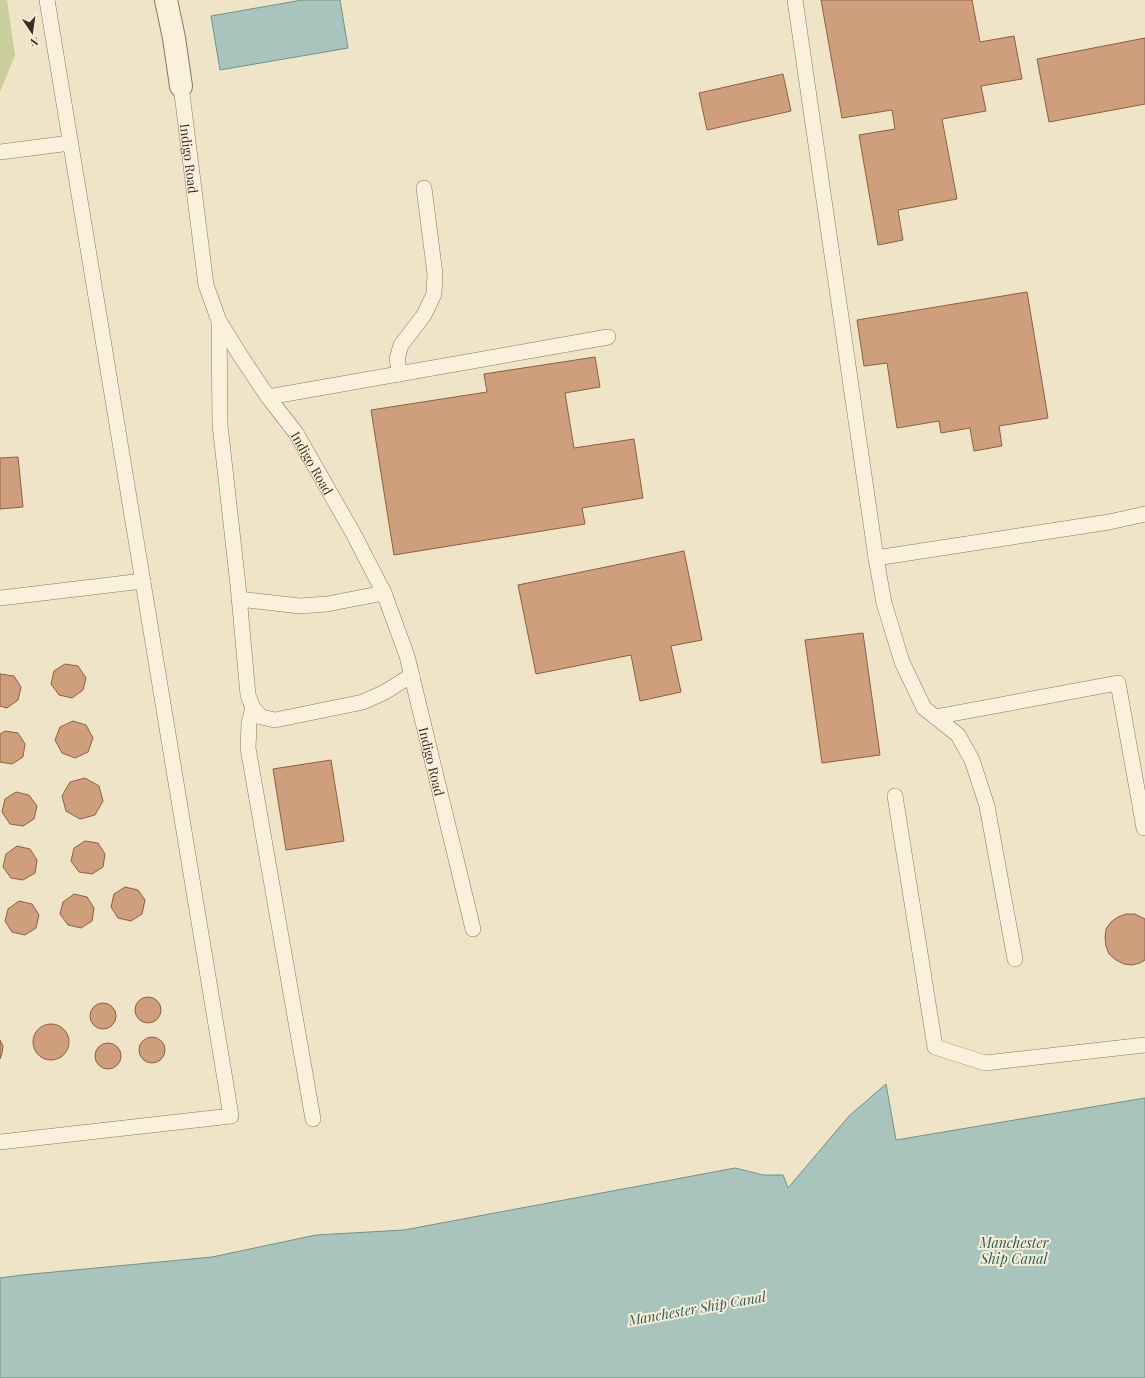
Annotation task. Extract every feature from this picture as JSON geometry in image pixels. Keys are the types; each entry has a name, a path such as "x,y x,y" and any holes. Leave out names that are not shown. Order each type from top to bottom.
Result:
{"street":[{"name":"Indigo Road","path":"166,0 174,38 181,86"}],"lane":[{"path":"0,1142 231,1116 47,0"},
{"path":"795,0 876,558 884,603 902,662 924,708 958,735 972,760 987,806 1015,959"},
{"name":"Indigo Road","path":"181,86 206,285 219,321 268,397 296,432 353,533 384,593 407,656 473,929"},
{"path":"0,152 70,143"},
{"path":"400,374 397,359 401,345 424,315 434,294 435,274 424,188"},
{"path":"219,321 220,426 248,695 253,708 261,717 275,720 340,707 363,702 385,692 412,675"},
{"path":"268,397 608,337"},
{"path":"876,558 1109,522 1145,514"},
{"path":"0,598 143,581"},
{"path":"239,599 300,606 327,604 384,593"},
{"path":"935,717 1118,683 1144,828"},
{"path":"253,708 249,723 248,748 313,1119"},
{"path":"895,796 935,1047 985,1063 1145,1045"}],"green space":[{"path":"0,0 7,0 15,55 0,92"}],"water":[{"path":"302,0 340,0 348,48 220,70 211,16"},
{"name":"Manchester Ship Canal","path":"886,1084 896,1140 1145,1098 1145,1378 0,1378 0,1278 212,1257 316,1235 404,1230 735,1168 763,1175 783,1175 788,1188 849,1116"}],"building":[{"path":"821,0 972,0 980,42 1014,36 1022,79 981,86 986,111 942,119 957,199 898,210 903,240 878,245 859,135 895,129 892,110 842,118"},
{"path":"1145,38 1145,104 1049,122 1037,59"},
{"path":"783,74 791,111 707,130 699,93"},
{"path":"1027,292 1048,418 999,426 1002,446 974,451 970,428 941,433 939,421 897,428 887,363 864,366 857,320"},
{"path":"595,357 600,387 565,393 574,448 634,439 643,498 582,508 585,524 394,555 371,410 487,392 484,374"},
{"path":"18,457 23,507 0,509 0,458"},
{"path":"684,551 702,640 671,646 681,692 640,701 631,655 536,674 518,585"},
{"path":"863,633 880,755 822,763 805,640"},
{"path":"65,664 78,666 86,678 83,690 72,698 59,695 51,684 54,671"},
{"path":"0,674 14,676 21,687 18,700 7,708 0,706"},
{"path":"73,721 86,725 93,738 88,752 75,758 62,753 55,740 60,727"},
{"path":"5,731 18,733 25,744 23,757 12,764 0,762 0,734"},
{"path":"331,760 344,841 286,850 273,769"},
{"path":"85,778 99,786 103,801 95,815 80,819 66,811 62,796 70,782"},
{"path":"16,792 29,795 37,806 34,819 23,826 10,824 2,812 5,799"},
{"path":"85,841 98,843 105,854 103,867 92,874 79,872 71,861 74,848"},
{"path":"17,846 30,849 37,860 35,873 23,880 11,878 3,867 6,854"},
{"path":"125,887 138,890 145,900 142,914 131,921 118,918 111,907 114,894"},
{"path":"74,894 87,897 94,908 92,921 81,928 68,925 60,914 63,902"},
{"path":"19,901 32,904 39,915 36,928 25,935 12,932 5,921 8,909"},
{"path":"1126,914 1135,914 1145,919 1145,960 1132,965 1124,964 1109,954 1105,938 1106,929 1111,922"},
{"path":"148,997 157,1001 161,1010 157,1019 148,1023 139,1019 135,1010 139,1001"},
{"path":"103,1003 112,1007 116,1016 112,1025 103,1029 94,1025 90,1016 94,1007"},
{"path":"55,1024 64,1029 68,1035 68,1049 64,1055 55,1060 47,1060 38,1055 34,1049 33,1038 38,1029 44,1025"},
{"path":"152,1037 161,1041 165,1050 161,1059 152,1063 143,1059 139,1050 143,1041"},
{"path":"0,1040 3,1046 0,1059"},
{"path":"108,1043 117,1047 121,1056 117,1065 108,1069 99,1065 95,1056 99,1047"}]}
